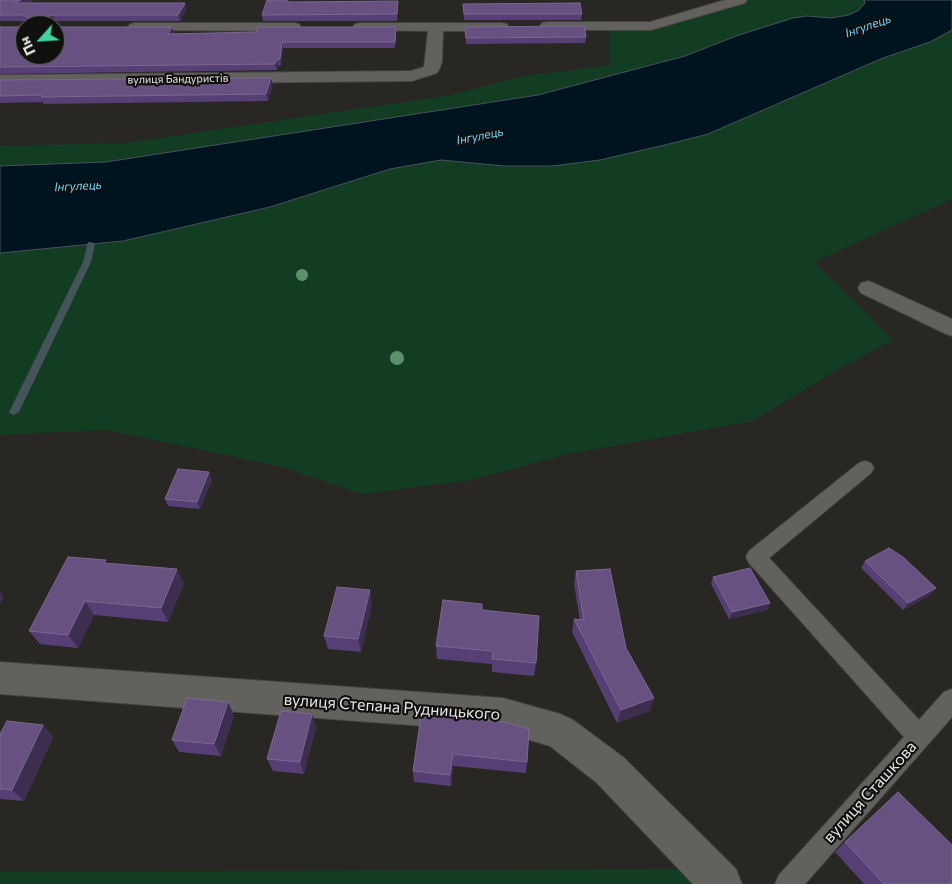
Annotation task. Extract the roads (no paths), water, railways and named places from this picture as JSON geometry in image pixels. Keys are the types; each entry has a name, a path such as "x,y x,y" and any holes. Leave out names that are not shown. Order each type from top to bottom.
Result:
{"street":[{"path":"532,26 651,26 740,0"},
{"path":"348,27 513,26"},
{"path":"123,27 309,27"},
{"name":"вулиця Бандуристів","path":"0,80 412,76 431,70 434,62 436,27"},
{"path":"869,288 952,328"},
{"name":"вулиця Степана Рудницького","path":"0,678 503,715 560,732 610,770 721,884"}],"lane":[{"path":"865,468 756,557 919,737"},
{"name":"вулиця Сташкова","path":"788,884 952,700"}],"water":[{"name":"Інгулець","path":"864,0 952,0 952,30 930,42 883,58 708,134 669,144 600,160 552,166 504,166 441,160 390,169 270,207 123,241 0,253 0,166 106,162 538,95 685,56 739,35 793,18 807,16 831,18 849,15 859,10 865,3"}],"waterway":[{"path":"14,412 87,262 91,244"}]}
